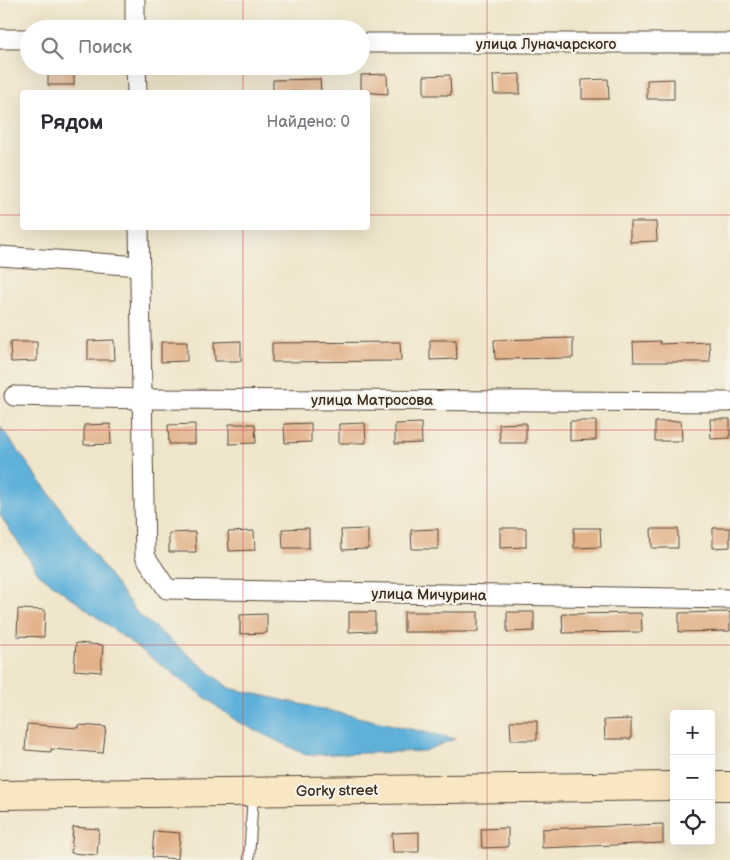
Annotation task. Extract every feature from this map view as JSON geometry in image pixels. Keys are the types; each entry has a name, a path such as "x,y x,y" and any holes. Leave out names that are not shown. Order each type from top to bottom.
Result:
{"main road":[{"name":"Gorky street","path":"0,795 670,786"},
{"path":"715,786 730,786"}],"street":[{"path":"135,0 136,20"},
{"path":"0,39 20,39"},
{"name":"улица Луначарского","path":"370,43 730,43"},
{"path":"136,75 137,90"},
{"path":"139,230 142,399"},
{"path":"0,256 140,266"},
{"name":"улица Матросова","path":"14,396 142,399 730,402"},
{"name":"улица Мичурина","path":"142,399 145,556 168,589 730,599"}],"lane":[{"path":"249,860 254,792"}],"water":[{"path":"0,426 137,613 229,688 455,739 424,751 306,755 238,722 39,574 0,515"}],"building":[{"path":"387,74 388,94 361,90 361,75"},
{"path":"520,74 520,94 494,94 493,75"},
{"path":"48,75 74,75 74,85 48,85"},
{"path":"450,75 451,95 424,95 424,76"},
{"path":"320,79 321,90 273,90 273,80"},
{"path":"608,79 609,99 582,99 582,80"},
{"path":"674,79 674,99 647,99 647,80"},
{"path":"630,222 656,222 657,241 630,242"},
{"path":"573,338 573,358 495,359 494,340"},
{"path":"114,340 115,360 88,360 88,341"},
{"path":"430,340 456,340 457,359 430,360"},
{"path":"241,341 241,361 215,361 214,342"},
{"path":"660,341 660,344 709,342 710,362 634,362 633,342"},
{"path":"10,342 37,342 37,361 11,362"},
{"path":"161,342 187,342 187,361 161,362"},
{"path":"400,342 401,361 272,362 272,343"},
{"path":"710,419 730,419 730,438 711,439"},
{"path":"570,421 596,421 596,440 570,441"},
{"path":"681,421 682,441 655,441 655,422"},
{"path":"311,423 311,442 285,443 284,424"},
{"path":"365,423 366,443 339,443 339,424"},
{"path":"421,423 422,443 395,444 395,424"},
{"path":"526,423 526,443 500,443 499,424"},
{"path":"110,424 111,444 84,445 84,425"},
{"path":"195,424 195,444 169,444 168,425"},
{"path":"229,424 255,424 256,443 229,444"},
{"path":"309,528 309,548 283,548 282,529"},
{"path":"500,528 526,528 526,547 500,548"},
{"path":"574,528 600,528 601,547 574,548"},
{"path":"713,528 730,528 730,547 713,548"},
{"path":"368,529 368,549 342,550 341,530"},
{"path":"438,529 438,549 412,549 411,530"},
{"path":"651,529 678,529 678,548 652,548"},
{"path":"254,531 255,550 229,551 228,532"},
{"path":"195,532 196,552 169,552 169,533"},
{"path":"18,609 45,610 44,637 17,636"},
{"path":"349,612 375,612 375,631 349,632"},
{"path":"404,612 478,612 478,632 404,632"},
{"path":"507,612 534,612 534,631 507,632"},
{"path":"730,612 730,631 679,632 679,613"},
{"path":"641,613 642,632 563,633 562,614"},
{"path":"267,614 267,633 240,634 240,615"},
{"path":"76,643 103,645 101,672 74,670"},
{"path":"631,719 631,739 605,739 604,720"},
{"path":"510,721 537,721 537,740 511,740"},
{"path":"27,724 79,728 79,725 106,727 103,753 51,749 51,752 25,750"},
{"path":"663,824 663,843 542,848 542,829"},
{"path":"73,827 99,829 97,855 71,853"},
{"path":"508,828 508,847 482,848 481,829"},
{"path":"154,831 180,833 178,859 152,857"},
{"path":"419,832 419,852 393,852 392,833"}]}
